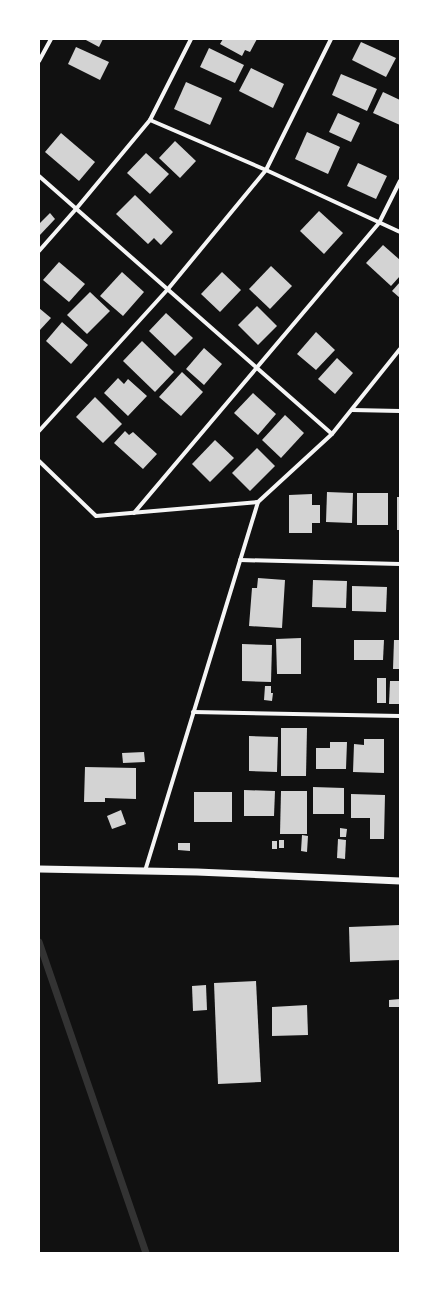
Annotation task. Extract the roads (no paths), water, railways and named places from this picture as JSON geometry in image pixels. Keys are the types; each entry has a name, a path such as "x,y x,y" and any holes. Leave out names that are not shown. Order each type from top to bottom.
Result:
{"street":[{"path":"39,61 51,39"},
{"path":"39,251 150,120 191,39"},
{"path":"39,431 168,289 266,170 331,39"},
{"path":"150,120 266,170 400,232"},
{"path":"39,176 332,434"},
{"path":"134,513 258,368 379,222 400,181"},
{"path":"145,871 258,502 332,434 400,349"},
{"path":"352,410 400,411"},
{"path":"39,461 96,516 258,502"},
{"path":"240,560 400,564"},
{"path":"193,712 400,716"},
{"path":"39,869 145,871 400,881"}],"waterway":[{"path":"39,942 146,1253"}]}
